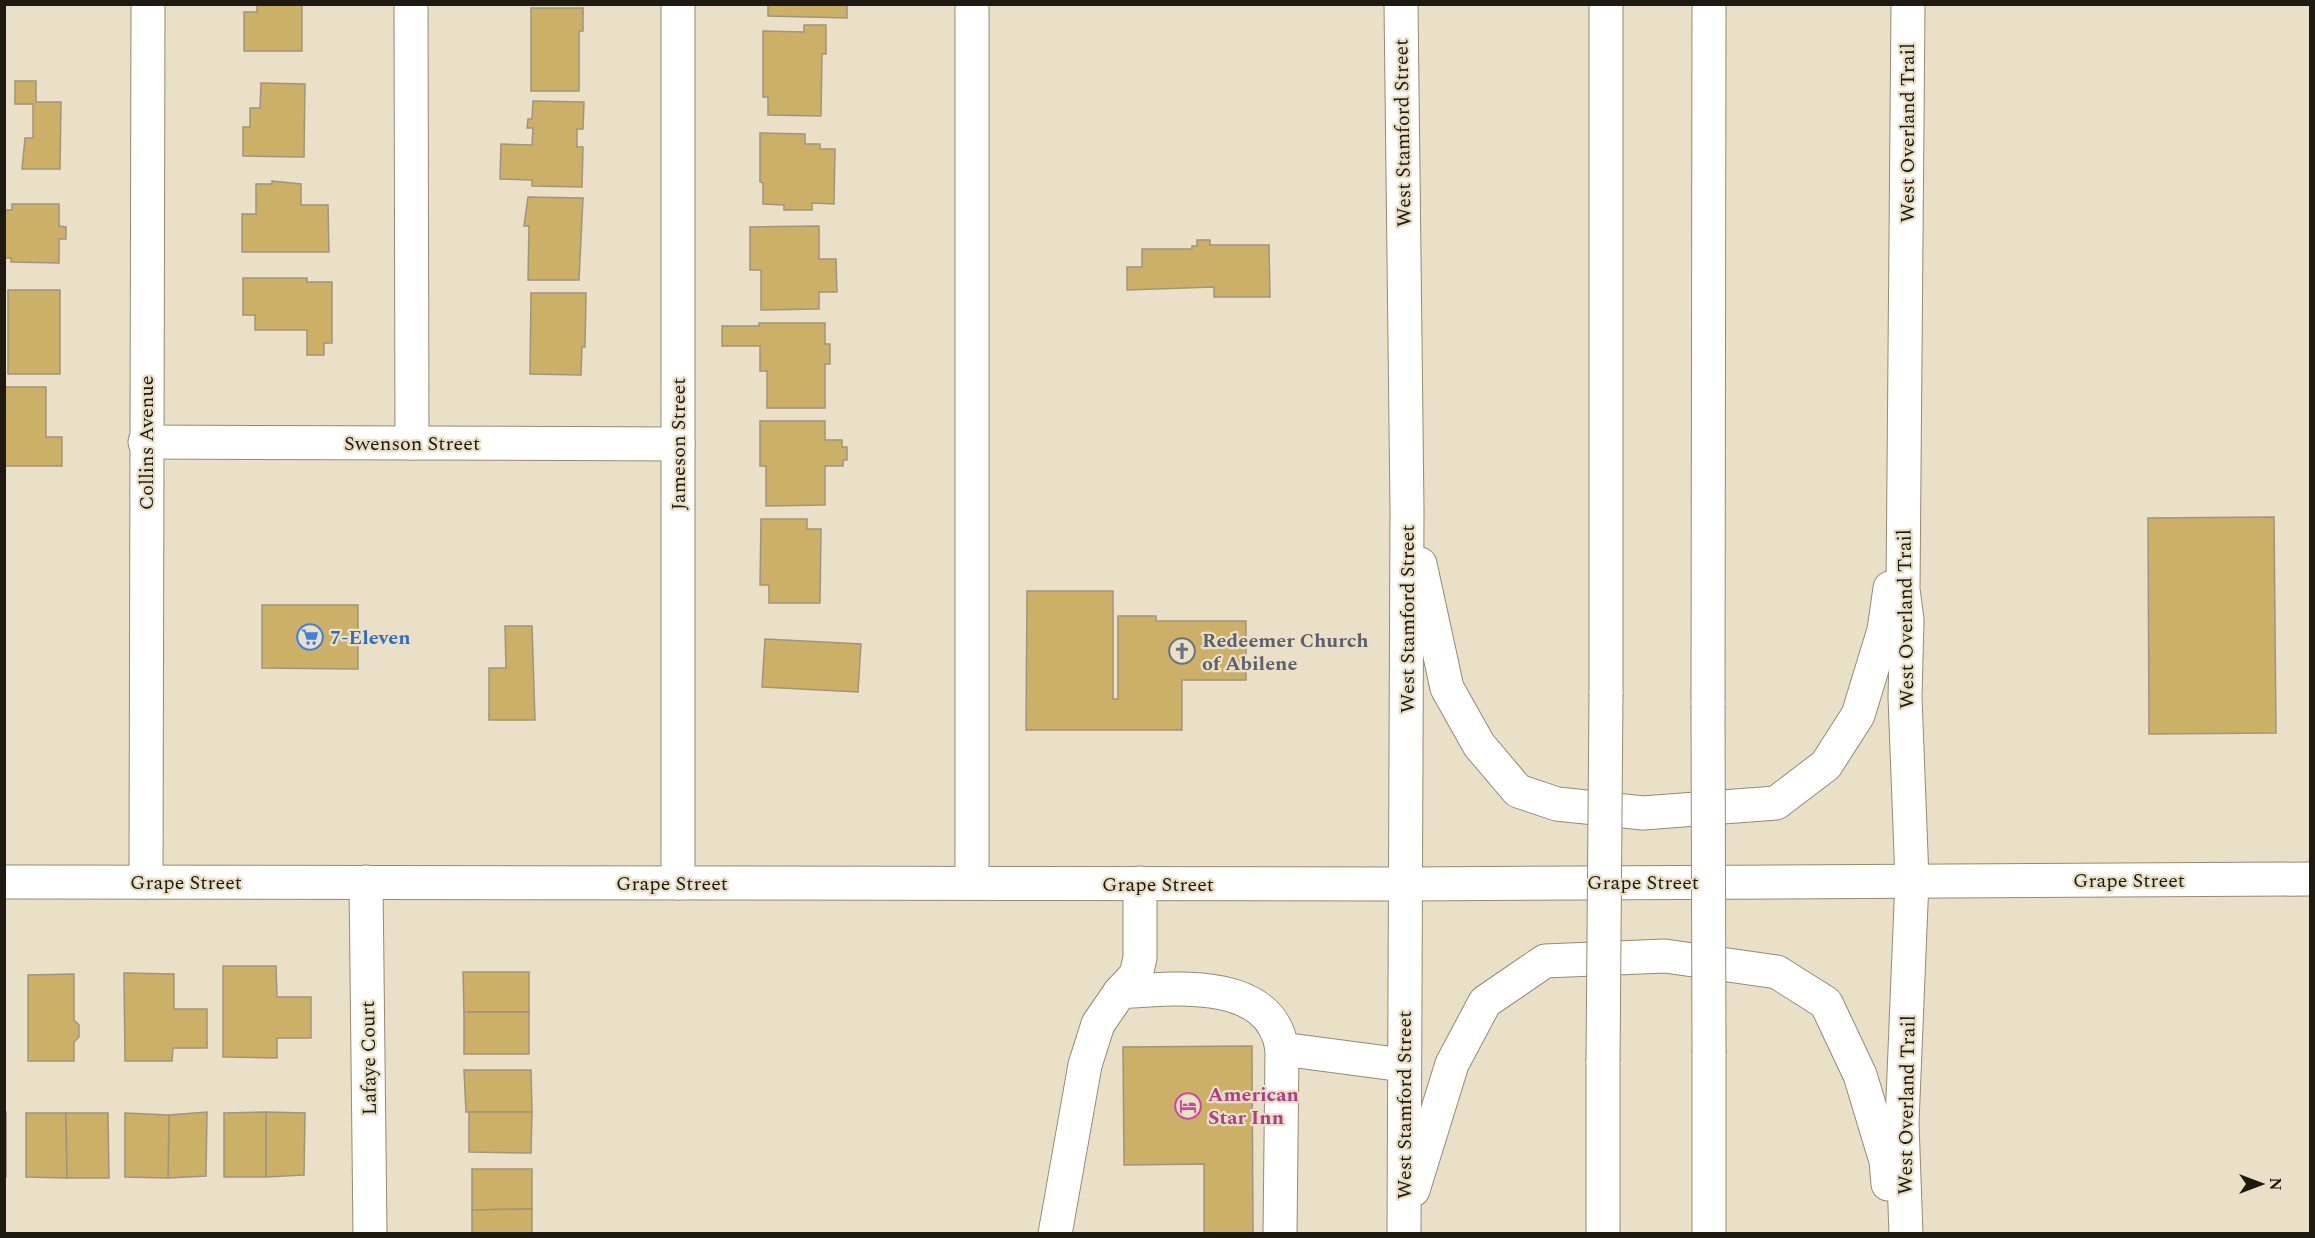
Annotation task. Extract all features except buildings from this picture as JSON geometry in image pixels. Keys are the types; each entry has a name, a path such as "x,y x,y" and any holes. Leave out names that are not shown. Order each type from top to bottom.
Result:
{"main road":[{"name":"Collins Avenue","path":"146,882 148,4"},
{"path":"411,4 412,443"},
{"name":"Jameson Street","path":"678,4 678,884"},
{"path":"972,4 972,884"},
{"name":"West Stamford Street","path":"1401,4 1407,510 1404,1226"},
{"path":"1603,1233 1606,4"},
{"path":"1709,4 1709,1233"},
{"name":"West Overland Trail","path":"1906,1233 1902,1123 1912,880 1905,697 1907,620 1903,589 1908,4"},
{"name":"Swenson Street","path":"146,442 678,444"},
{"path":"1407,510 1447,688 1479,746 1518,791 1557,804 1643,813 1776,803 1826,765 1858,715 1884,630 1904,487"},
{"name":"Grape Street","path":"4,882 1406,884 2310,879"},
{"name":"Lafaye Court","path":"366,882 370,1233"},
{"path":"1055,1233 1085,1065 1098,1024 1120,992 1136,975 1140,958 1140,884"},
{"path":"1404,1226 1452,1064 1485,1002 1545,962 1665,956 1777,972 1826,1003 1860,1075 1886,1161 1893,1233"},
{"path":"1120,992 1167,988 1215,991 1248,1001 1268,1015 1280,1033 1282,1049 1280,1233"},
{"path":"1282,1049 1403,1065"}],"place":[{"name":"7-Eleven","path":"310,637"},
{"name":"Redeemer Church of Abilene","path":"1182,651"},
{"name":"American Star Inn","path":"1188,1106"}]}
